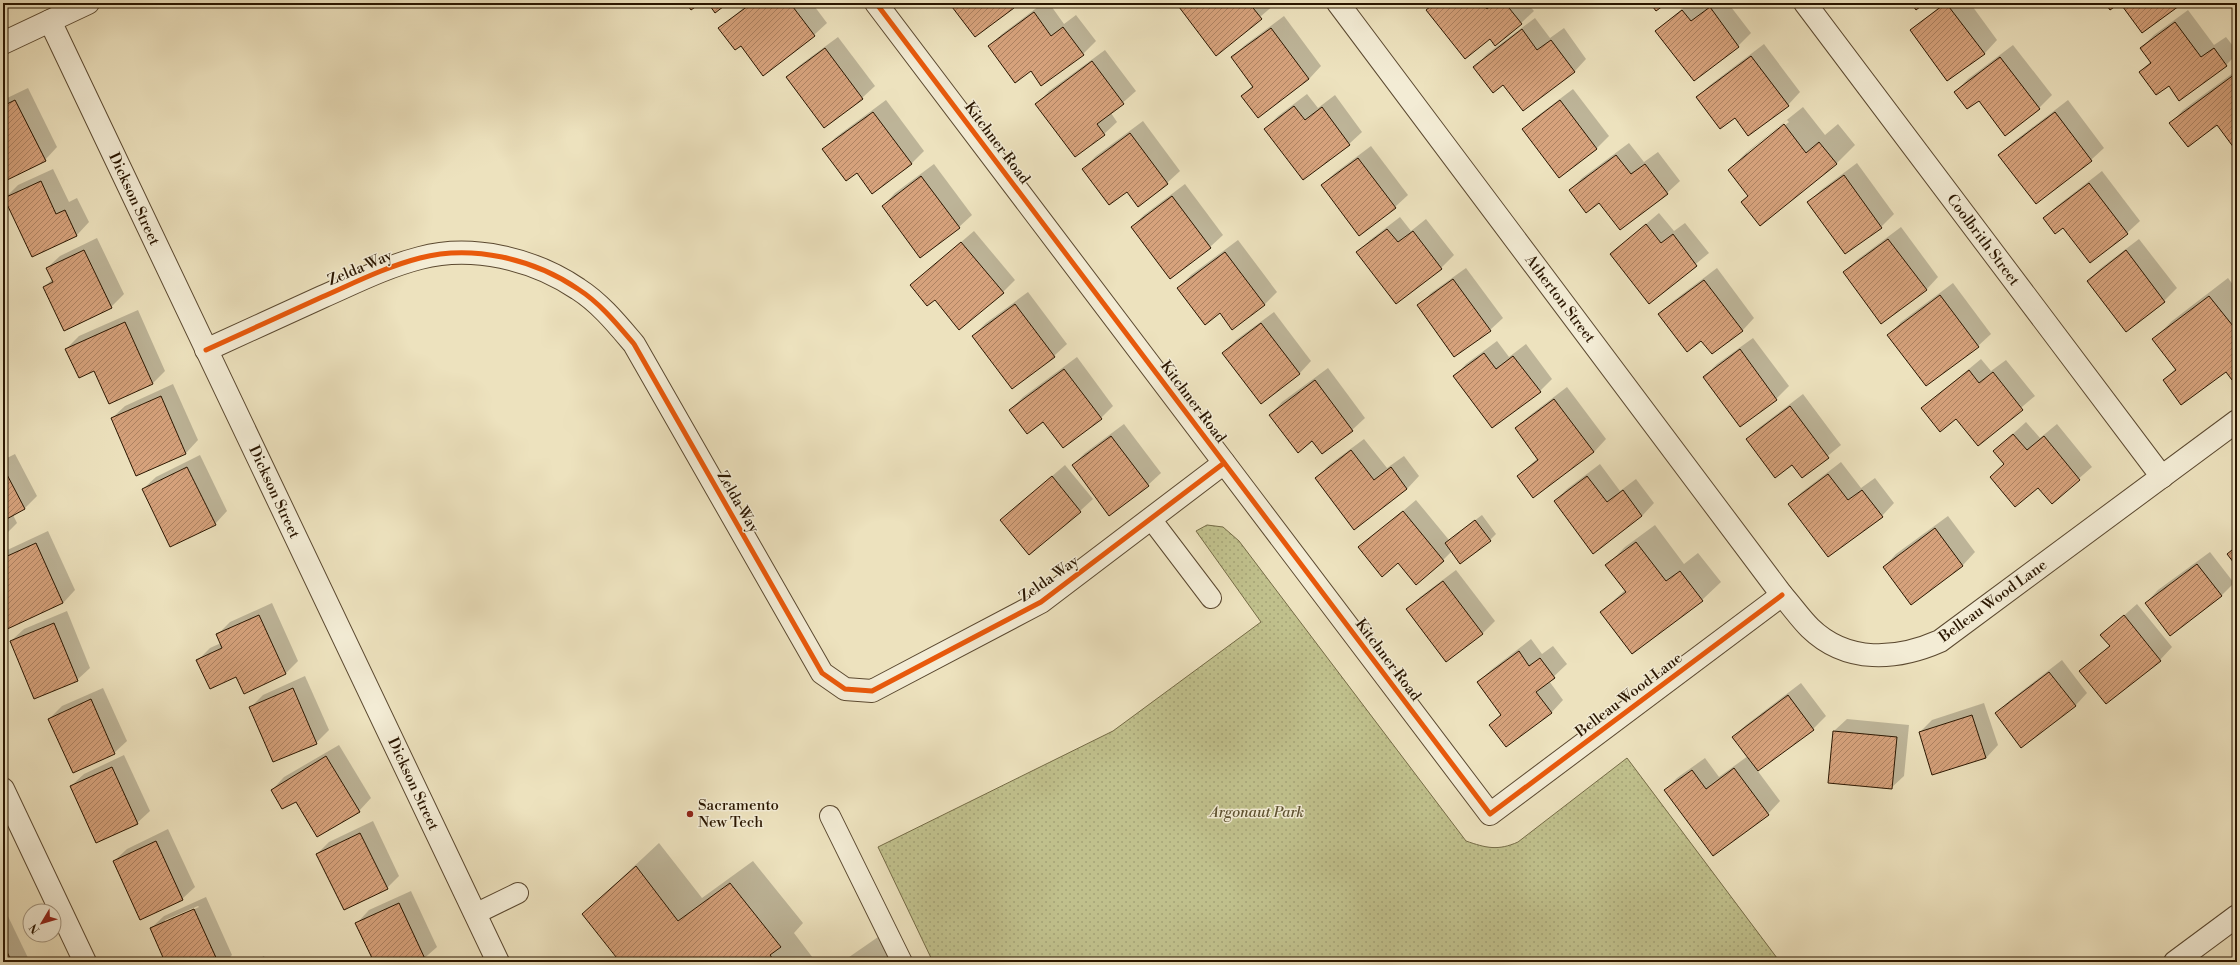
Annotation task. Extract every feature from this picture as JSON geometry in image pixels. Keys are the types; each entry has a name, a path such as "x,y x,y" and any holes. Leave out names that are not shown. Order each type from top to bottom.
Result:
{"street":[{"path":"3,43 88,3"},
{"name":"Kitchner Road","path":"876,3 1490,814"},
{"name":"Atherton Street","path":"1338,3 1782,595"},
{"name":"Coolbrith Street","path":"1805,3 2162,477"},
{"name":"Dickson Street","path":"50,21 498,962"},
{"name":"Zelda Way","path":"206,350 387,268 421,258 449,254 492,255 534,266 579,289 612,317 634,344 822,673 844,689 872,691 1041,602 1224,463"},
{"name":"Belleau Wood Lane","path":"1490,814 1782,595 1811,629 1833,644 1870,656 1904,654 1918,651 1940,641 2237,421"},
{"path":"3,789 85,962"},
{"path":"2175,962 2237,916"}],"lane":[{"path":"1151,519 1211,598"},
{"path":"830,816 902,962"},
{"path":"475,914 518,893"}],"green space":[{"name":"Argonaut Park","path":"1207,525 1223,527 1239,541 1466,841 1492,848 1504,847 1518,842 1627,758 1780,962 933,962 878,847 1113,731 1261,622 1196,531"}],"building":[{"path":"686,3 701,3 691,10"},
{"path":"708,3 728,3 715,13"},
{"path":"752,3 790,3 815,36 763,76 741,46 735,50 718,28"},
{"path":"949,3 1011,3 1014,8 975,37"},
{"path":"1176,3 1249,3 1262,19 1216,56"},
{"path":"1435,3 1482,3 1487,9 1494,3 1505,3 1522,24 1495,46 1490,39 1465,59 1426,10"},
{"path":"1650,3 1667,3 1656,11"},
{"path":"1911,3 1925,3 1916,10"},
{"path":"1946,3 1985,54 1947,81 1910,30"},
{"path":"2105,3 2120,3 2110,10"},
{"path":"2120,3 2177,3 2179,6 2142,33"},
{"path":"1710,7 1739,47 1694,81 1655,31 1682,10 1691,21"},
{"path":"1034,12 1051,36 1063,27 1084,55 1041,86 1031,71 1015,83 988,46"},
{"path":"2175,22 2201,57 2214,48 2227,66 2179,101 2169,86 2156,95 2139,72 2151,63 2140,48"},
{"path":"1271,28 1309,79 1258,118 1241,96 1253,87 1231,57"},
{"path":"1522,29 1537,50 1551,40 1575,72 1523,111 1503,85 1493,93 1473,67"},
{"path":"825,48 863,99 824,128 786,77"},
{"path":"1751,56 1789,106 1748,136 1735,118 1720,129 1696,97"},
{"path":"2000,57 2040,109 2005,136 1979,101 1967,109 1954,92"},
{"path":"1092,61 1124,104 1097,124 1105,135 1075,157 1035,104"},
{"path":"2235,74 2237,152 2217,125 2188,147 2169,123"},
{"path":"15,100 46,161 3,182 3,106"},
{"path":"1560,100 1597,149 1559,178 1522,129"},
{"path":"1294,106 1305,120 1322,107 1350,145 1303,180 1264,129"},
{"path":"873,112 912,164 872,194 857,173 846,181 822,149"},
{"path":"2055,112 2092,161 2036,204 1998,155"},
{"path":"1784,124 1806,153 1819,142 1837,164 1760,226 1741,202 1748,196 1728,170"},
{"path":"1130,133 1168,184 1138,207 1127,192 1109,205 1082,169"},
{"path":"1616,155 1631,174 1645,164 1668,194 1620,230 1599,203 1586,213 1569,190"},
{"path":"1358,158 1396,208 1359,236 1321,185"},
{"path":"1844,175 1882,228 1845,254 1807,202"},
{"path":"921,176 960,228 920,258 882,206"},
{"path":"41,181 56,214 65,210 77,236 32,257 4,198"},
{"path":"2089,183 2128,234 2090,263 2063,228 2055,234 2043,218"},
{"path":"1172,196 1211,248 1170,279 1131,227"},
{"path":"1646,224 1661,243 1673,234 1697,266 1649,304 1610,254"},
{"path":"1387,229 1398,242 1413,231 1442,269 1396,304 1356,252"},
{"path":"1888,239 1927,290 1881,324 1843,272"},
{"path":"961,242 1004,293 959,330 935,300 927,306 910,285"},
{"path":"84,250 112,308 64,331 43,287 53,282 46,268"},
{"path":"2126,250 2165,302 2126,332 2087,281"},
{"path":"1225,252 1265,305 1232,330 1220,313 1205,325 1177,288"},
{"path":"1453,279 1491,331 1454,357 1417,305"},
{"path":"1704,280 1743,331 1712,354 1701,341 1687,352 1658,314"},
{"path":"1940,295 1979,347 1926,386 1887,335"},
{"path":"2209,296 2237,331 2237,376 2232,380 2226,372 2181,405 2163,380 2176,370 2152,339"},
{"path":"1015,304 1055,357 1012,389 972,336"},
{"path":"125,322 153,384 109,404 94,371 79,378 65,349"},
{"path":"1261,323 1300,374 1261,404 1222,353"},
{"path":"1740,349 1777,400 1740,427 1703,377"},
{"path":"1484,353 1496,369 1513,356 1541,392 1492,428 1453,376"},
{"path":"1064,369 1102,419 1063,448 1043,422 1027,434 1009,410"},
{"path":"1969,370 1979,383 1993,372 2023,410 1978,446 1956,419 1940,432 1921,408"},
{"path":"1315,380 1353,431 1322,454 1312,441 1298,453 1269,415"},
{"path":"161,396 186,454 136,476 111,418"},
{"path":"1554,399 1594,452 1533,498 1517,476 1538,460 1515,428"},
{"path":"1790,406 1829,458 1802,478 1792,465 1775,478 1746,439"},
{"path":"2013,434 2027,450 2044,436 2080,480 2052,504 2038,488 2015,507 1990,477 2004,464 1993,451"},
{"path":"1111,436 1149,486 1109,516 1072,465"},
{"path":"1351,450 1374,480 1391,467 1407,489 1354,530 1315,478"},
{"path":"3,467 25,509 3,521"},
{"path":"187,467 216,525 170,547 142,489"},
{"path":"1828,474 1848,500 1862,490 1883,517 1828,557 1788,504"},
{"path":"1052,476 1081,512 1029,555 1000,520"},
{"path":"1587,476 1607,502 1623,490 1642,516 1593,554 1554,501"},
{"path":"1403,511 1444,561 1416,585 1398,563 1382,577 1358,547"},
{"path":"1475,520 1491,541 1460,564 1445,543"},
{"path":"1935,528 1963,566 1911,605 1883,567"},
{"path":"1636,542 1666,581 1680,571 1703,601 1632,654 1600,612 1626,592 1605,565"},
{"path":"36,543 63,603 3,631 3,558"},
{"path":"2237,546 2237,567 2227,554"},
{"path":"2197,564 2222,596 2170,636 2145,603"},
{"path":"1443,581 1483,634 1446,662 1406,609"},
{"path":"259,615 286,674 244,694 236,677 210,689 196,660 222,648 216,634"},
{"path":"2124,615 2161,661 2106,704 2079,671 2110,646 2100,635"},
{"path":"54,623 78,681 34,699 10,641"},
{"path":"1519,651 1529,666 1540,658 1555,678 1536,692 1552,713 1506,747 1489,725 1501,715 1477,682"},
{"path":"2049,672 2076,706 2021,748 1995,713"},
{"path":"293,688 317,744 273,762 249,707"},
{"path":"1788,695 1814,730 1758,771 1732,737"},
{"path":"91,699 115,754 73,773 48,719"},
{"path":"1972,715 1986,758 1932,775 1919,732"},
{"path":"1833,731 1897,737 1892,789 1828,783"},
{"path":"326,756 360,812 317,837 296,802 282,809 271,790"},
{"path":"112,767 138,824 96,843 70,786"},
{"path":"1734,768 1769,815 1713,856 1664,790 1692,770 1706,789"},
{"path":"360,833 388,889 344,910 316,854"},
{"path":"156,841 183,900 140,920 113,861"},
{"path":"636,866 678,921 730,883 781,947 770,955 775,962 620,962 582,914"},
{"path":"399,903 426,961 374,962 355,923"},
{"path":"194,909 218,962 165,962 150,928"},
{"path":"3,944 12,962 3,962"}],"cycle path":[{"path":"876,3 1490,814 1782,595"},
{"path":"206,350 370,276 394,266 420,258 440,254 481,254 522,262 561,278 594,301 608,314 634,344 822,673 845,689 872,691 1041,602 1224,463"}],"place":[{"name":"Sacramento New Tech","path":"690,814"}]}
